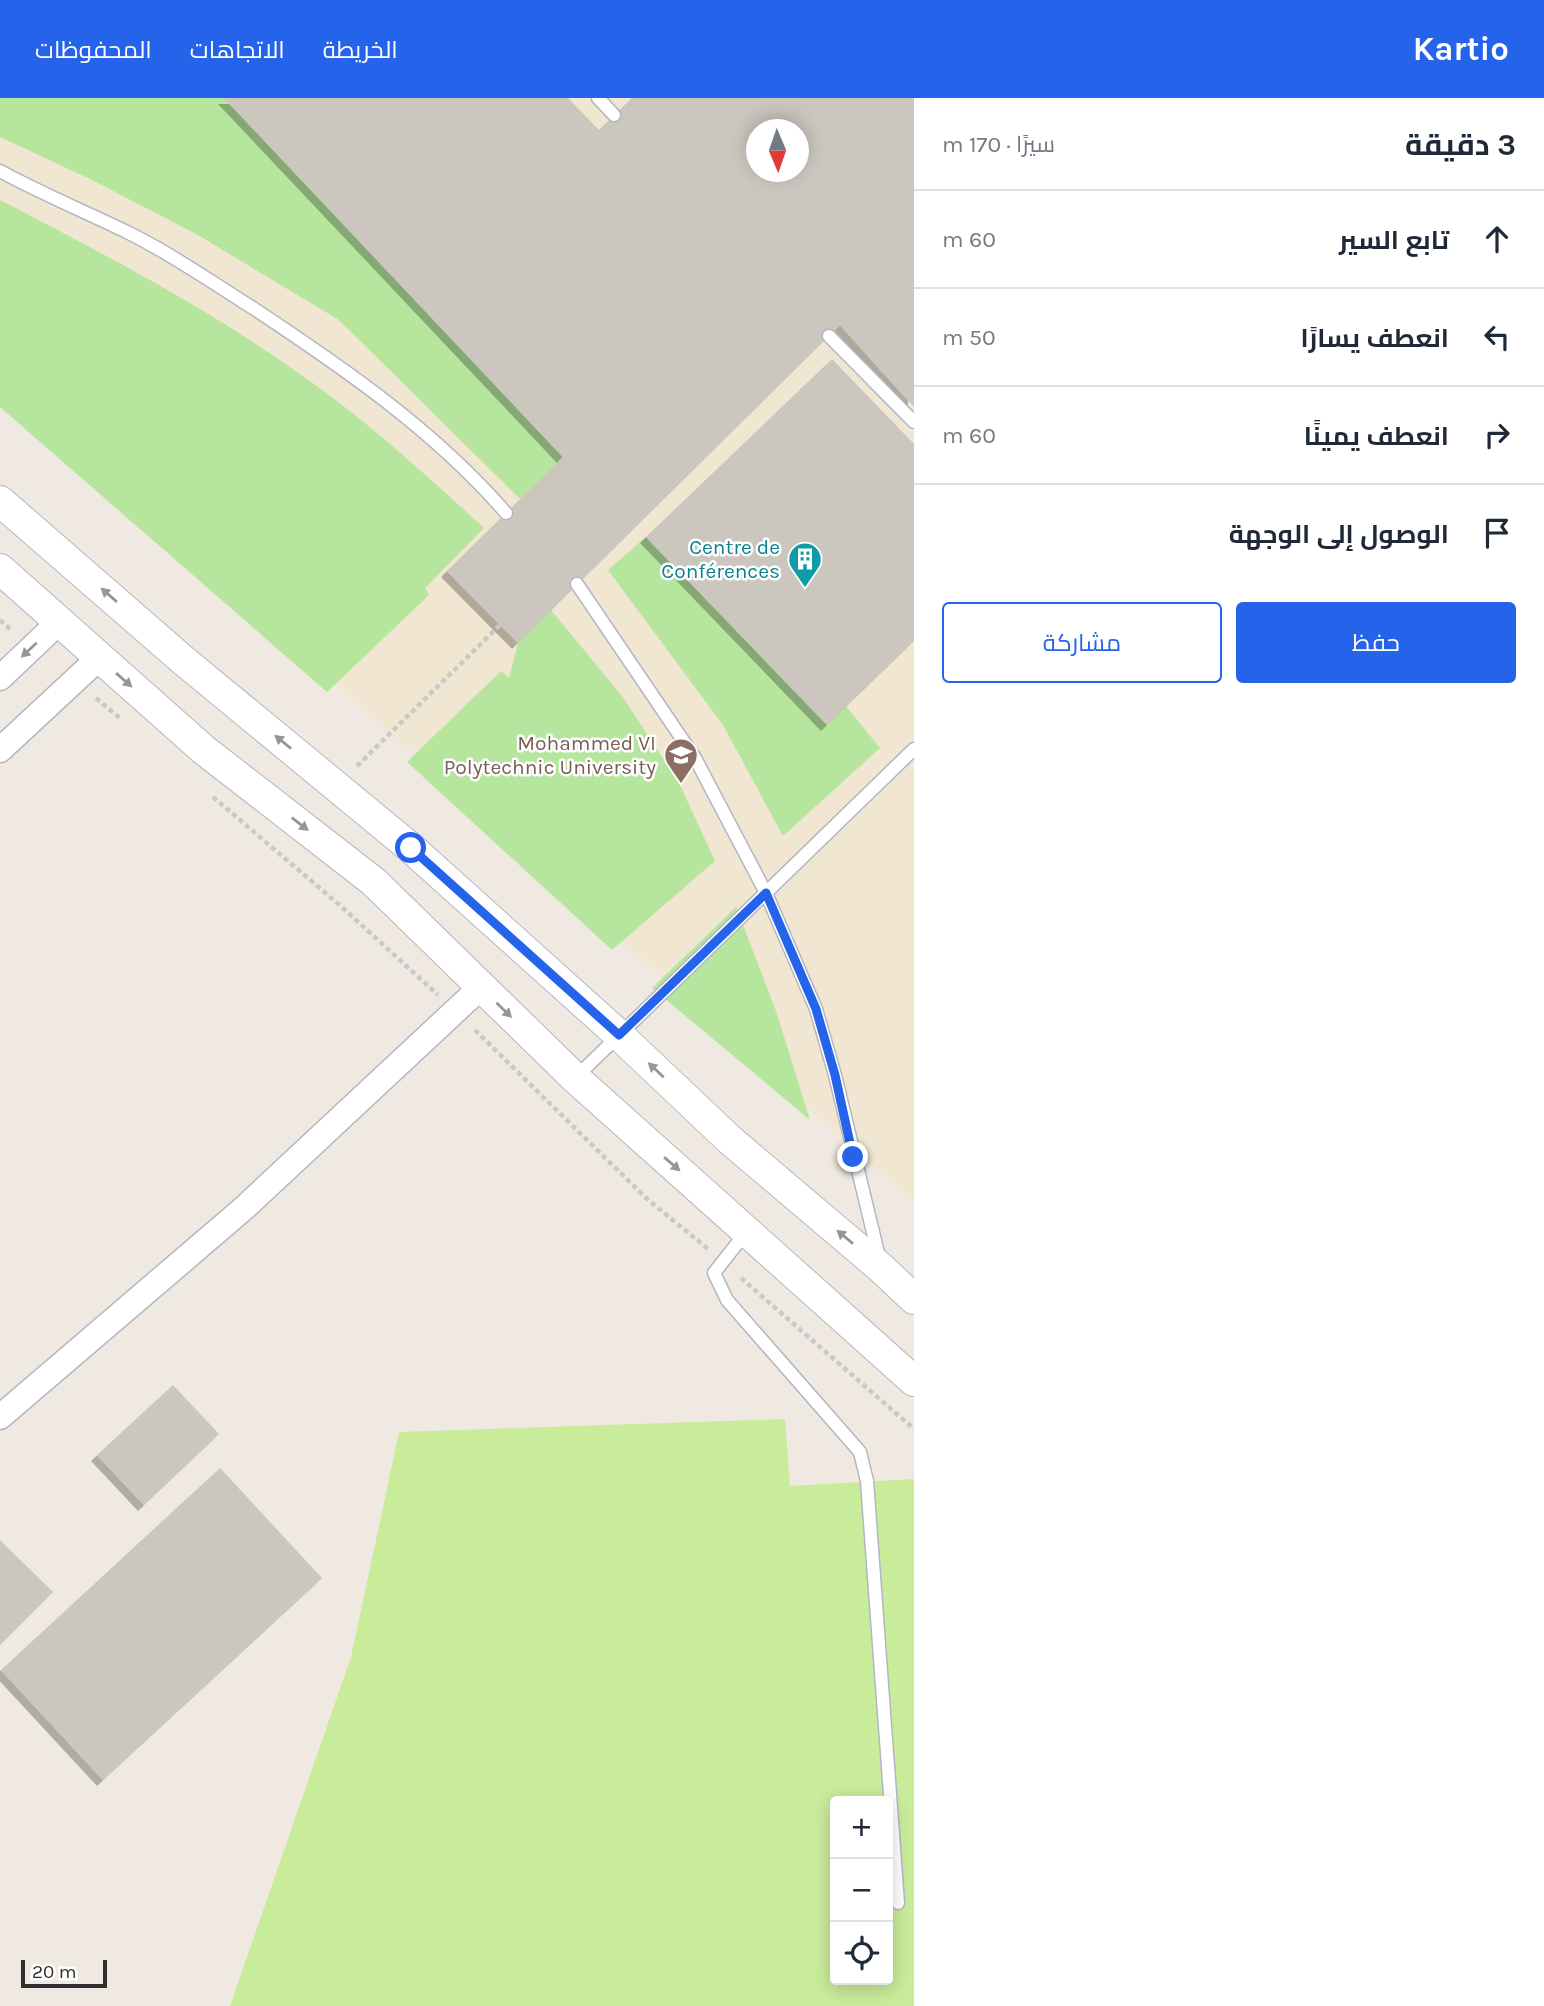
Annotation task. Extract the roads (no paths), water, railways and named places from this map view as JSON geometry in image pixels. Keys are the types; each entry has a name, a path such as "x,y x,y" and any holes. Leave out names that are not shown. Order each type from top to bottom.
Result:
{"street":[{"path":"0,501 174,652 411,848 619,1035 730,1140 914,1298"},
{"path":"0,569 204,750 374,882 575,1078 914,1381"},
{"path":"0,678 59,622"},
{"path":"0,750 99,658"},
{"path":"0,1417 243,1209 481,987"}],"lane":[{"path":"598,98 614,115"},
{"path":"0,171 131,234 217,285 299,339 399,410 506,513"},
{"path":"830,336 914,422"},
{"path":"578,584 695,758 766,893 816,1009 835,1075 881,1268"},
{"path":"575,1078 914,749"},
{"path":"747,1231 714,1273 727,1300 860,1452 867,1481 898,1903"}],"place":[{"name":"Centre de Conférences","path":"805,589"},
{"name":"Mohammed VI Polytechnic University","path":"681,785"}]}
